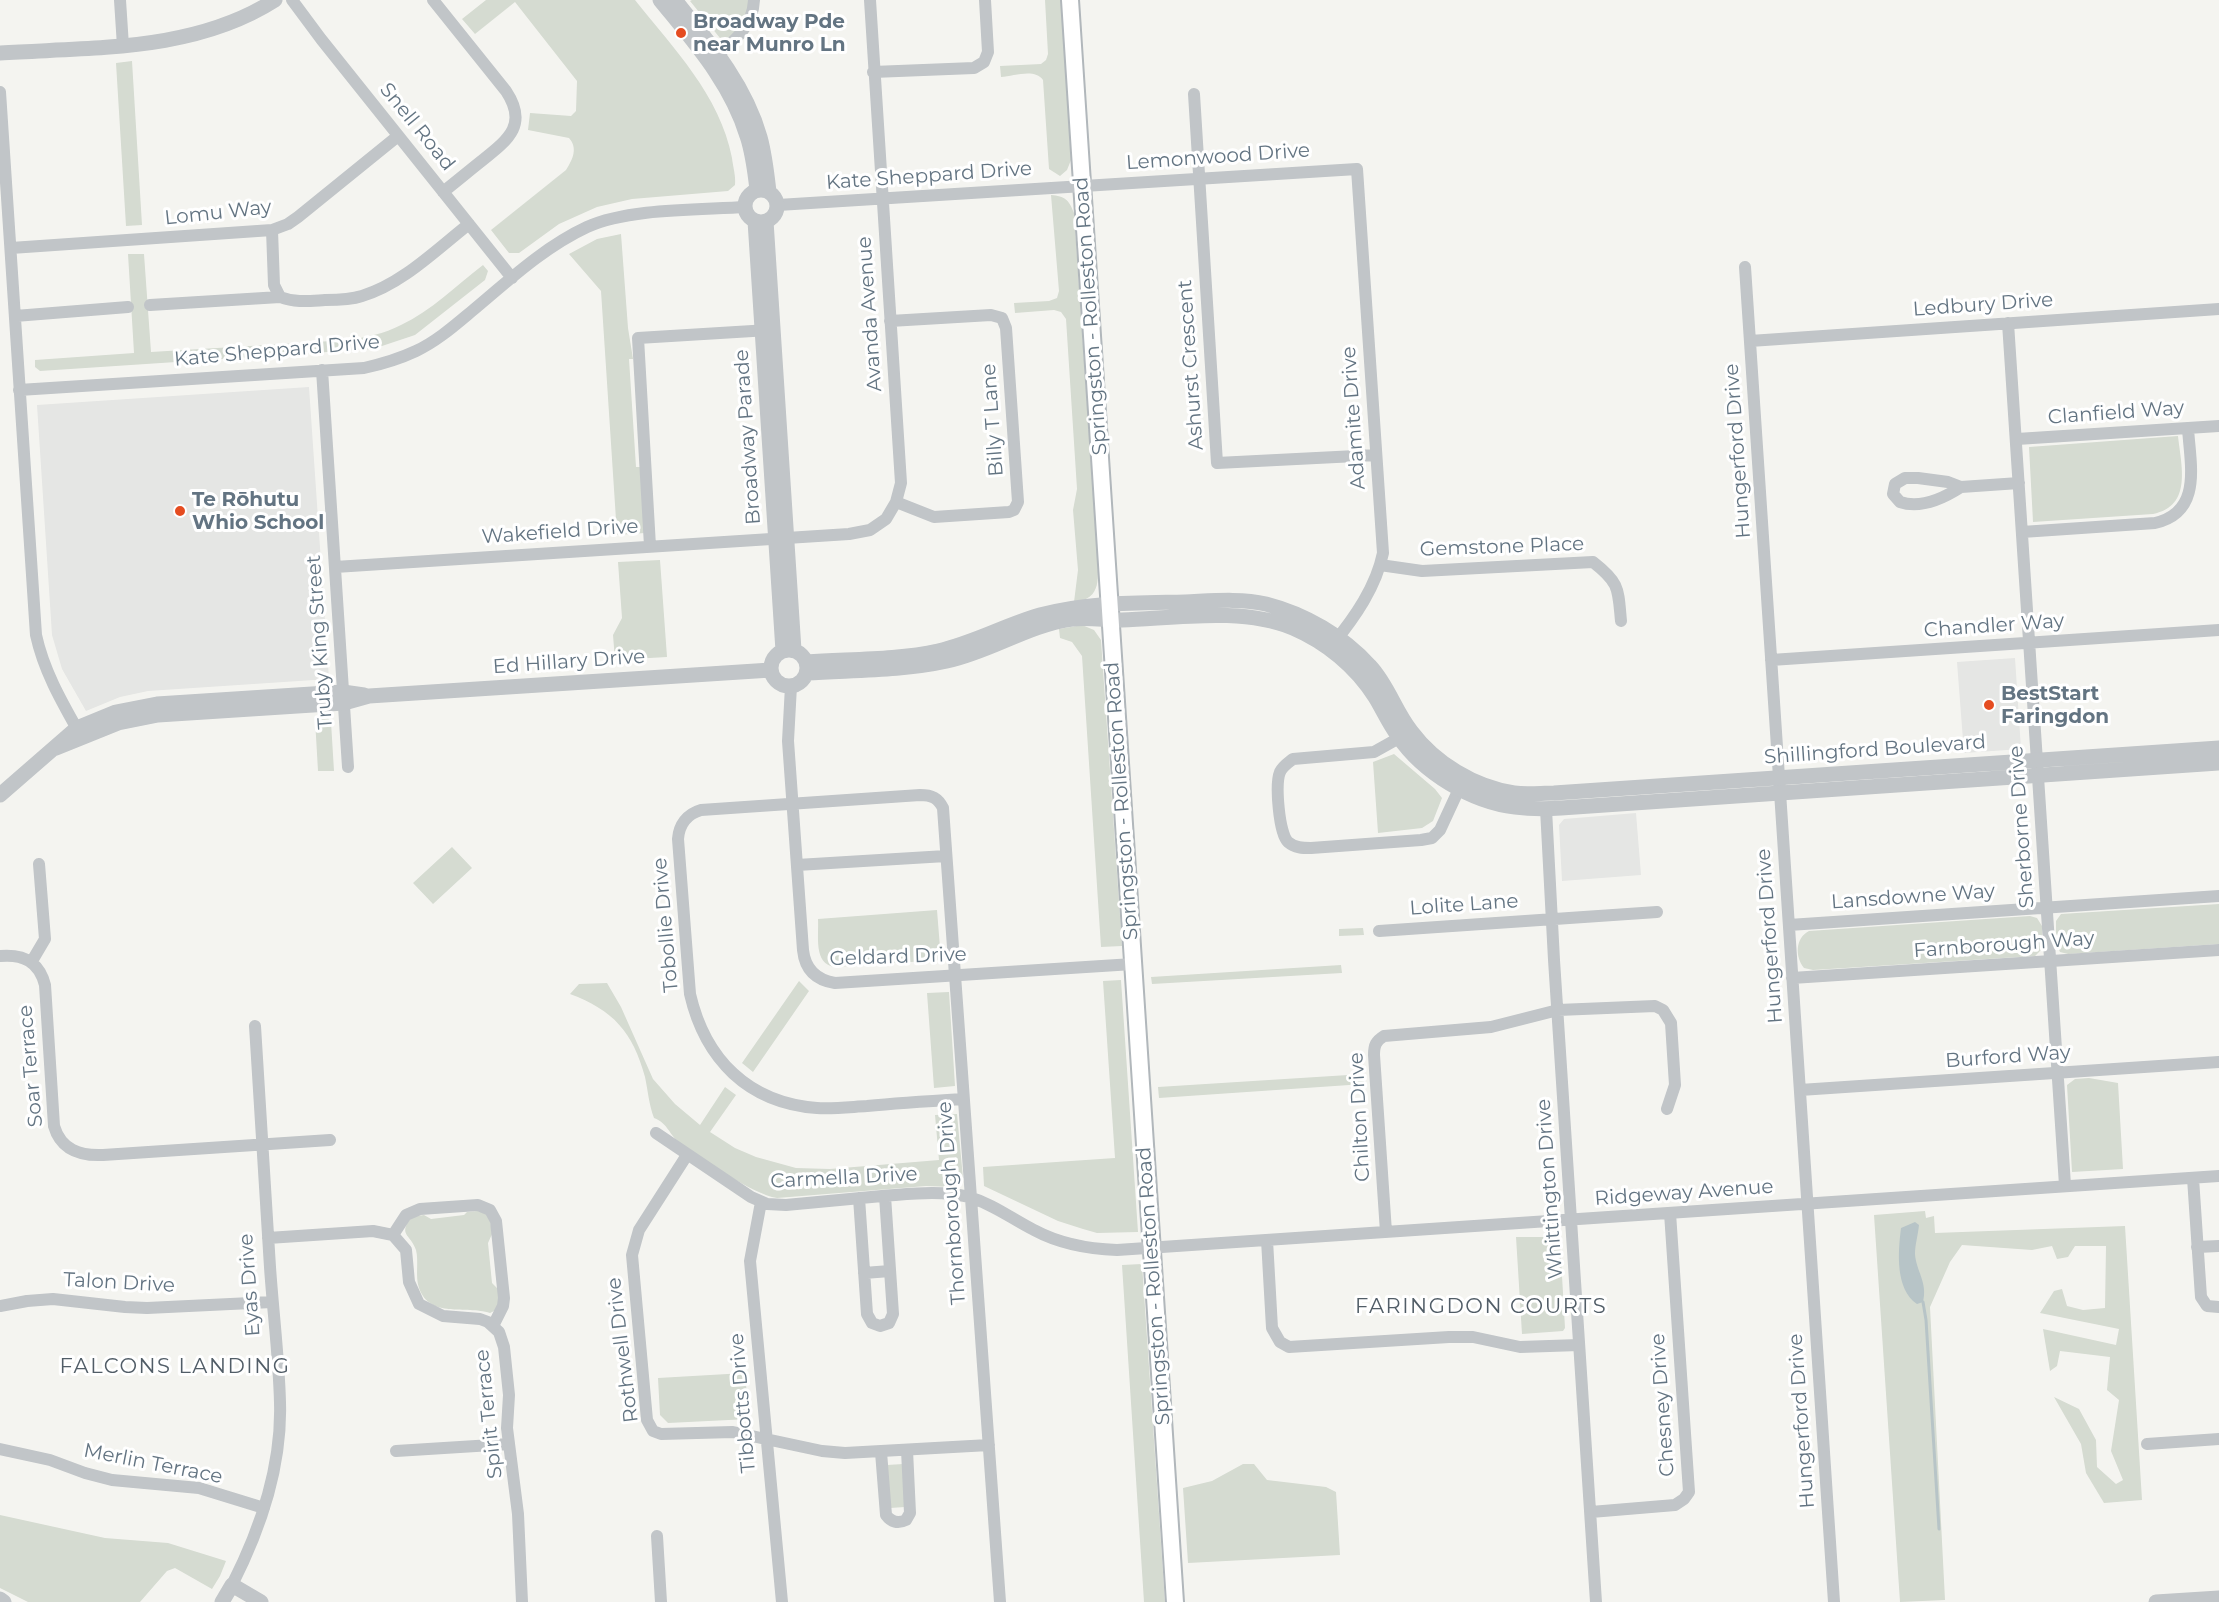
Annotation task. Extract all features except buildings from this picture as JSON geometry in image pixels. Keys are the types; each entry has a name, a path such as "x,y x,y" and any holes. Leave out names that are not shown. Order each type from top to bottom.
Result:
{"main road":[{"name":"Springston - Rolleston Road","path":"1070,0 1175,1602"}],"street":[{"path":"120,0 123,46"},
{"path":"0,53 123,46 173,40 250,14 275,0"},
{"name":"Snell Road","path":"292,0 512,278"},
{"path":"433,0 506,91 514,102 516,114 509,138 443,192"},
{"path":"660,0 714,58"},
{"path":"675,0 714,58 743,123 775,215 760,221 748,215 745,207 747,198 768,196"},
{"path":"714,58 743,33 752,13 754,0"},
{"name":"Avanda Avenue","path":"781,538 849,534 870,530 886,519 896,502 901,483 870,0"},
{"path":"873,72 974,68 984,62 988,52 985,0"},
{"path":"0,92 36,635 46,669 79,733"},
{"path":"1194,94 1199,178"},
{"name":"Lomu Way","path":"10,248 272,230 298,217 398,136"},
{"name":"Lemonwood Drive","path":"1083,185 1357,169"},
{"name":"Adamite Drive","path":"1334,643 1366,597 1383,553 1357,169"},
{"name":"Ashurst Crescent","path":"1199,178 1217,463 1376,455"},
{"name":"Kate Sheppard Drive","path":"768,196 883,198 1083,185"},
{"name":"Kate Sheppard Drive","path":"19,390 378,365 416,351 451,328 549,249 568,237 603,221 644,214 745,207"},
{"name":"Broadway Parade","path":"760,221 788,651"},
{"path":"150,305 280,297 294,302 361,297 396,281 469,224"},
{"path":"272,230 274,285 280,297"},
{"name":"Hungerford Drive","path":"1745,267 1834,1602"},
{"path":"15,316 128,307"},
{"name":"Ledbury Drive","path":"1750,341 2219,309"},
{"name":"Billy T Lane","path":"890,321 991,315 1002,318 1006,328 1018,502 1014,510 1009,512 934,517 896,502"},
{"name":"Sherborne Drive","path":"2008,323 2066,1185"},
{"path":"650,546 638,338 767,330"},
{"name":"Truby King Street","path":"322,370 348,767"},
{"name":"Clanfield Way","path":"2016,439 2219,426"},
{"path":"2022,531 2155,523 2171,517 2183,506 2190,493 2188,428"},
{"path":"1961,487 1948,495 1919,504 1900,502 1893,494 1895,484 1905,478 1924,478 1961,487 2019,483"},
{"name":"Wakefield Drive","path":"335,567 781,538"},
{"name":"Gemstone Place","path":"1380,565 1422,571 1593,562 1609,575 1618,589 1621,621"},
{"name":"Shillingford Boulevard","path":"1111,612 1231,601 1264,604 1300,615 1334,643 1370,666 1387,688 1411,731 1432,754 1482,785 1516,793 1714,789 2038,768 2219,763"},
{"path":"807,668 937,651 1040,615 1071,608 1111,612"},
{"name":"Chandler Way","path":"1771,660 2219,630"},
{"name":"Shillingford Boulevard","path":"1334,643 1375,697 1399,738 1426,766 1459,789 1479,798 1515,807 1546,808 1714,789"},
{"path":"788,651 804,657 807,668 801,682 791,686 785,686 776,681 771,670 774,659 788,651"},
{"name":"Ed Hillary Drive","path":"0,795 56,748 79,733 158,715 369,696 771,670"},
{"name":"Geldard Drive","path":"791,686 788,741 804,957 808,968 819,979 835,983 1133,963"},
{"path":"1399,738 1374,752 1293,759 1283,766 1277,787 1282,833 1288,842 1299,848 1311,848 1432,838 1440,830 1459,789"},
{"name":"Shillingford Boulevard","path":"2038,768 2219,748"},
{"name":"Tobollie Drive","path":"940,801 930,795 921,795 700,810 687,817 678,831 688,981 698,1022 711,1048 729,1071 750,1087 770,1097 802,1106 832,1108 963,1099"},
{"name":"Thornborough Drive","path":"940,801 943,808 1000,1602"},
{"name":"Whittington Drive","path":"1546,808 1596,1602"},
{"path":"797,865 945,856"},
{"path":"0,956 18,956 32,961 45,939 39,864"},
{"name":"Lansdowne Way","path":"1789,925 2219,896"},
{"name":"Lolite Lane","path":"1379,931 1657,912"},
{"name":"Farnborough Way","path":"1792,978 2219,950"},
{"name":"Soar Terrace","path":"32,961 42,974 45,984 54,1126 57,1136 63,1143 79,1154 90,1155 262,1145"},
{"path":"1558,1010 1642,1005 1655,1006 1663,1010 1671,1023 1675,1085 1667,1109"},
{"name":"Chilton Drive","path":"1386,1232 1374,1055 1377,1040 1384,1036 1397,1034 1491,1027 1558,1010"},
{"name":"Eyas Drive","path":"222,1602 249,1550 264,1508 277,1449 280,1403 255,1026"},
{"name":"Burford Way","path":"1800,1090 2219,1062"},
{"name":"Carmella Drive","path":"656,1133 761,1202 786,1204 930,1193 970,1198 997,1208 1036,1231 1062,1242 1102,1249 1151,1248"},
{"path":"262,1145 330,1140"},
{"name":"Rothwell Drive","path":"687,1155 639,1230 633,1247 633,1271 648,1424 653,1431 662,1434 721,1431 744,1433 834,1453 989,1445"},
{"name":"Ridgeway Avenue","path":"1151,1248 2219,1176"},
{"path":"2193,1178 2201,1297 2207,1306 2219,1307"},
{"path":"859,1198 867,1314 872,1323 880,1326 889,1323 893,1314 885,1196"},
{"name":"Tibbotts Drive","path":"761,1202 750,1261 782,1602"},
{"path":"268,1238 373,1231 393,1235 406,1215 420,1209 478,1205 490,1210 496,1221 504,1298 494,1326"},
{"name":"Chesney Drive","path":"1591,1512 1675,1505 1689,1492 1670,1213"},
{"name":"Spirit Terrace","path":"393,1235 406,1250 409,1282 419,1304 443,1316 480,1319 494,1326 501,1337 509,1395 508,1444 517,1493 522,1602"},
{"path":"1267,1240 1272,1328 1280,1342 1289,1347 1449,1337 1473,1337 1520,1347 1579,1345"},
{"path":"2197,1247 2219,1246"},
{"path":"864,1273 890,1271"},
{"name":"Talon Drive","path":"0,1306 27,1300 53,1299 147,1308 272,1302"},
{"path":"2147,1444 2219,1439"},
{"path":"396,1451 508,1444"},
{"name":"Merlin Terrace","path":"0,1449 50,1460 112,1480 199,1488 264,1508"},
{"path":"881,1452 886,1515 897,1523 906,1520 910,1513 907,1450"},
{"path":"657,1536 661,1602"},
{"path":"232,1586 261,1602"},
{"path":"2156,1602 2219,1598"},
{"path":"0,1599 4,1602"}],"shaded area":[{"path":"486,0 635,0 693,73 717,113 732,158 735,185 728,191 632,199 597,207 559,224 519,253 509,253 491,230 566,170 574,154 569,138 528,130 530,113 571,116 576,111 577,81 515,2 475,34 462,19"},
{"path":"750,0 743,25 724,43 690,1"},
{"path":"1045,0 1061,0 1071,160 1067,170 1060,176 1049,169 1043,80 1035,74 1001,77 1000,66 1041,64 1046,60 1048,54"},
{"path":"132,61 142,225 126,226 116,63"},
{"path":"1051,195 1060,196 1066,200 1074,213 1097,553 1098,578 1094,592 1083,600 1074,602 1078,570 1073,510 1077,489 1066,319 1061,312 1054,310 1015,313 1014,303 1049,301 1057,298 1059,291"},
{"path":"621,234 628,328 633,359 629,359 636,467 640,467 645,533 617,535 601,291 569,254 597,239"},
{"path":"128,254 144,254 151,352 348,340 375,335 395,328 423,313 483,265 488,271 485,280 415,335 373,349 40,371 35,367 35,360 134,353"},
{"name":"Te Rōhutu Whio School","path":"309,387 329,679 148,691 120,697 86,711 62,669 52,635 37,405"},
{"path":"2178,436 2182,483 2174,503 2166,510 2153,514 2033,522 2029,447"},
{"path":"660,560 667,657 615,660 613,635 622,618 618,562"},
{"path":"1082,625 1094,630 1101,640 1122,946 1101,947 1082,656 1072,642 1060,638 1059,629"},
{"name":"BestStart Faringdon","path":"2015,658 2021,749 1964,753 1957,662"},
{"path":"328,718 331,722 334,771 318,771 315,719"},
{"path":"1394,754 1435,789 1442,798 1433,821 1422,828 1378,833 1373,762"},
{"path":"1636,813 1641,875 1562,881 1559,825 1564,819"},
{"path":"452,847 472,868 433,904 413,883"},
{"path":"2219,904 2219,944 2068,954 2060,952 2056,943 2056,921 2061,914"},
{"path":"937,910 941,960 835,967 823,961 820,955 818,919"},
{"path":"2030,916 2037,918 2042,926 2042,949 2035,956 1813,970 1804,968 1799,959 1799,943 1804,934 1809,931"},
{"path":"1363,928 1364,935 1339,936 1339,929"},
{"path":"1341,965 1342,973 1152,984 1151,977"},
{"path":"1121,980 1138,1232 1097,1233 1058,1221 984,1186 983,1167 1115,1158 1103,981"},
{"path":"799,981 809,991 753,1072 742,1063"},
{"path":"607,983 621,1007 653,1079 675,1104 700,1125 725,1087 736,1095 710,1132 735,1148 756,1157 796,1168 830,1169 939,1160 935,1115 957,1114 963,1178 955,1187 926,1186 777,1198 741,1183 680,1143 659,1120 654,1118 640,1061 627,1035 609,1015 598,1007 570,994 579,984"},
{"path":"949,992 955,1086 934,1088 927,993"},
{"path":"1364,1074 1364,1084 1159,1098 1158,1087"},
{"path":"2089,1078 2118,1083 2123,1169 2072,1172 2067,1085 2075,1079"},
{"path":"478,1211 485,1213 490,1219 492,1234 488,1243 492,1283 498,1289 499,1304 496,1310 490,1313 450,1309 431,1304 424,1298 419,1288 416,1250 405,1231 407,1223 411,1217 424,1215 431,1219"},
{"path":"1925,1211 1926,1218 1934,1216 1935,1233 2125,1226 2142,1500 2104,1503 2086,1473 2081,1444 2054,1397 2079,1409 2096,1440 2097,1467 2116,1484 2123,1480 2111,1451 2119,1400 2107,1390 2110,1357 2060,1351 2057,1366 2050,1371 2043,1329 2116,1345 2119,1329 2040,1313 2054,1291 2062,1289 2067,1306 2083,1310 2105,1308 2106,1246 2075,1246 2068,1257 2057,1259 2052,1246 2032,1250 1962,1245 1950,1262 1930,1307 1945,1600 1900,1602 1874,1215"},
{"path":"1915,1222 1919,1225 1915,1254 1924,1288 1923,1302 1917,1304 1910,1297 1901,1280 1899,1259 1901,1228"},
{"path":"1516,1237 1552,1237 1560,1241 1565,1328 1563,1331 1522,1334"},
{"path":"1142,1264 1165,1602 1144,1602 1122,1265"},
{"path":"745,1373 749,1419 668,1423 660,1415 658,1378"},
{"path":"903,1464 905,1507 890,1508 887,1465"},
{"path":"1243,1464 1254,1464 1267,1480 1326,1487 1336,1492 1340,1555 1188,1563 1183,1488 1212,1481"},
{"path":"0,1515 105,1538 168,1543 226,1561 212,1589 175,1568 167,1571 140,1602 28,1602 0,1588"}],"waterway":[{"path":"1923,1302 1939,1529"}],"place":[{"name":"Broadway Pde near Munro Ln","path":"681,33"},
{"name":"Te Rōhutu Whio School","path":"180,511"},
{"name":"BestStart Faringdon","path":"1989,705"}],"district":[{"name":"FARINGDON COURTS","path":"1481,1307"},
{"name":"FALCONS LANDING","path":"175,1367"}]}
